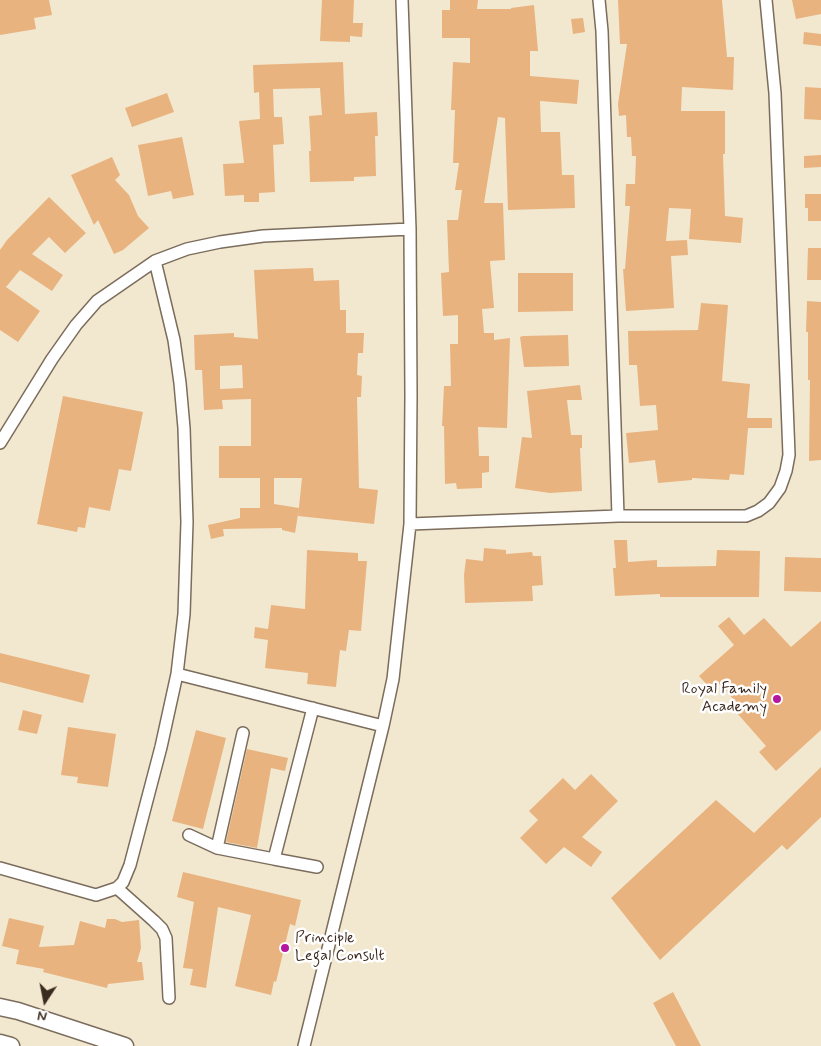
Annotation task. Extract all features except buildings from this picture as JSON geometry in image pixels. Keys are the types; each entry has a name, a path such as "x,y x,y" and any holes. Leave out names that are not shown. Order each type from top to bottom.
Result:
{"main road":[{"path":"0,1007 124,1046"},
{"path":"0,1043 11,1046"}],"street":[{"path":"304,1046 383,726 392,679 410,524 410,229 402,0"},
{"path":"599,0 618,516"},
{"path":"410,524 618,516 746,516 758,511 769,503 780,488 789,455 775,93 766,0"},
{"path":"0,443 52,359 96,301 155,262 186,249 263,236 410,229"},
{"path":"0,868 96,895 117,888 123,882 130,865 161,747 177,674 184,614 187,522 184,428 174,340 155,262"},
{"path":"177,674 383,726"},
{"path":"274,859 313,708"},
{"path":"217,848 243,733"},
{"path":"189,835 217,848 318,867"},
{"path":"117,888 162,929 166,938 169,998"}],"place":[{"name":"Royal Family Academy","path":"777,699"},
{"name":"Principle Legal Consult","path":"285,948"}]}
